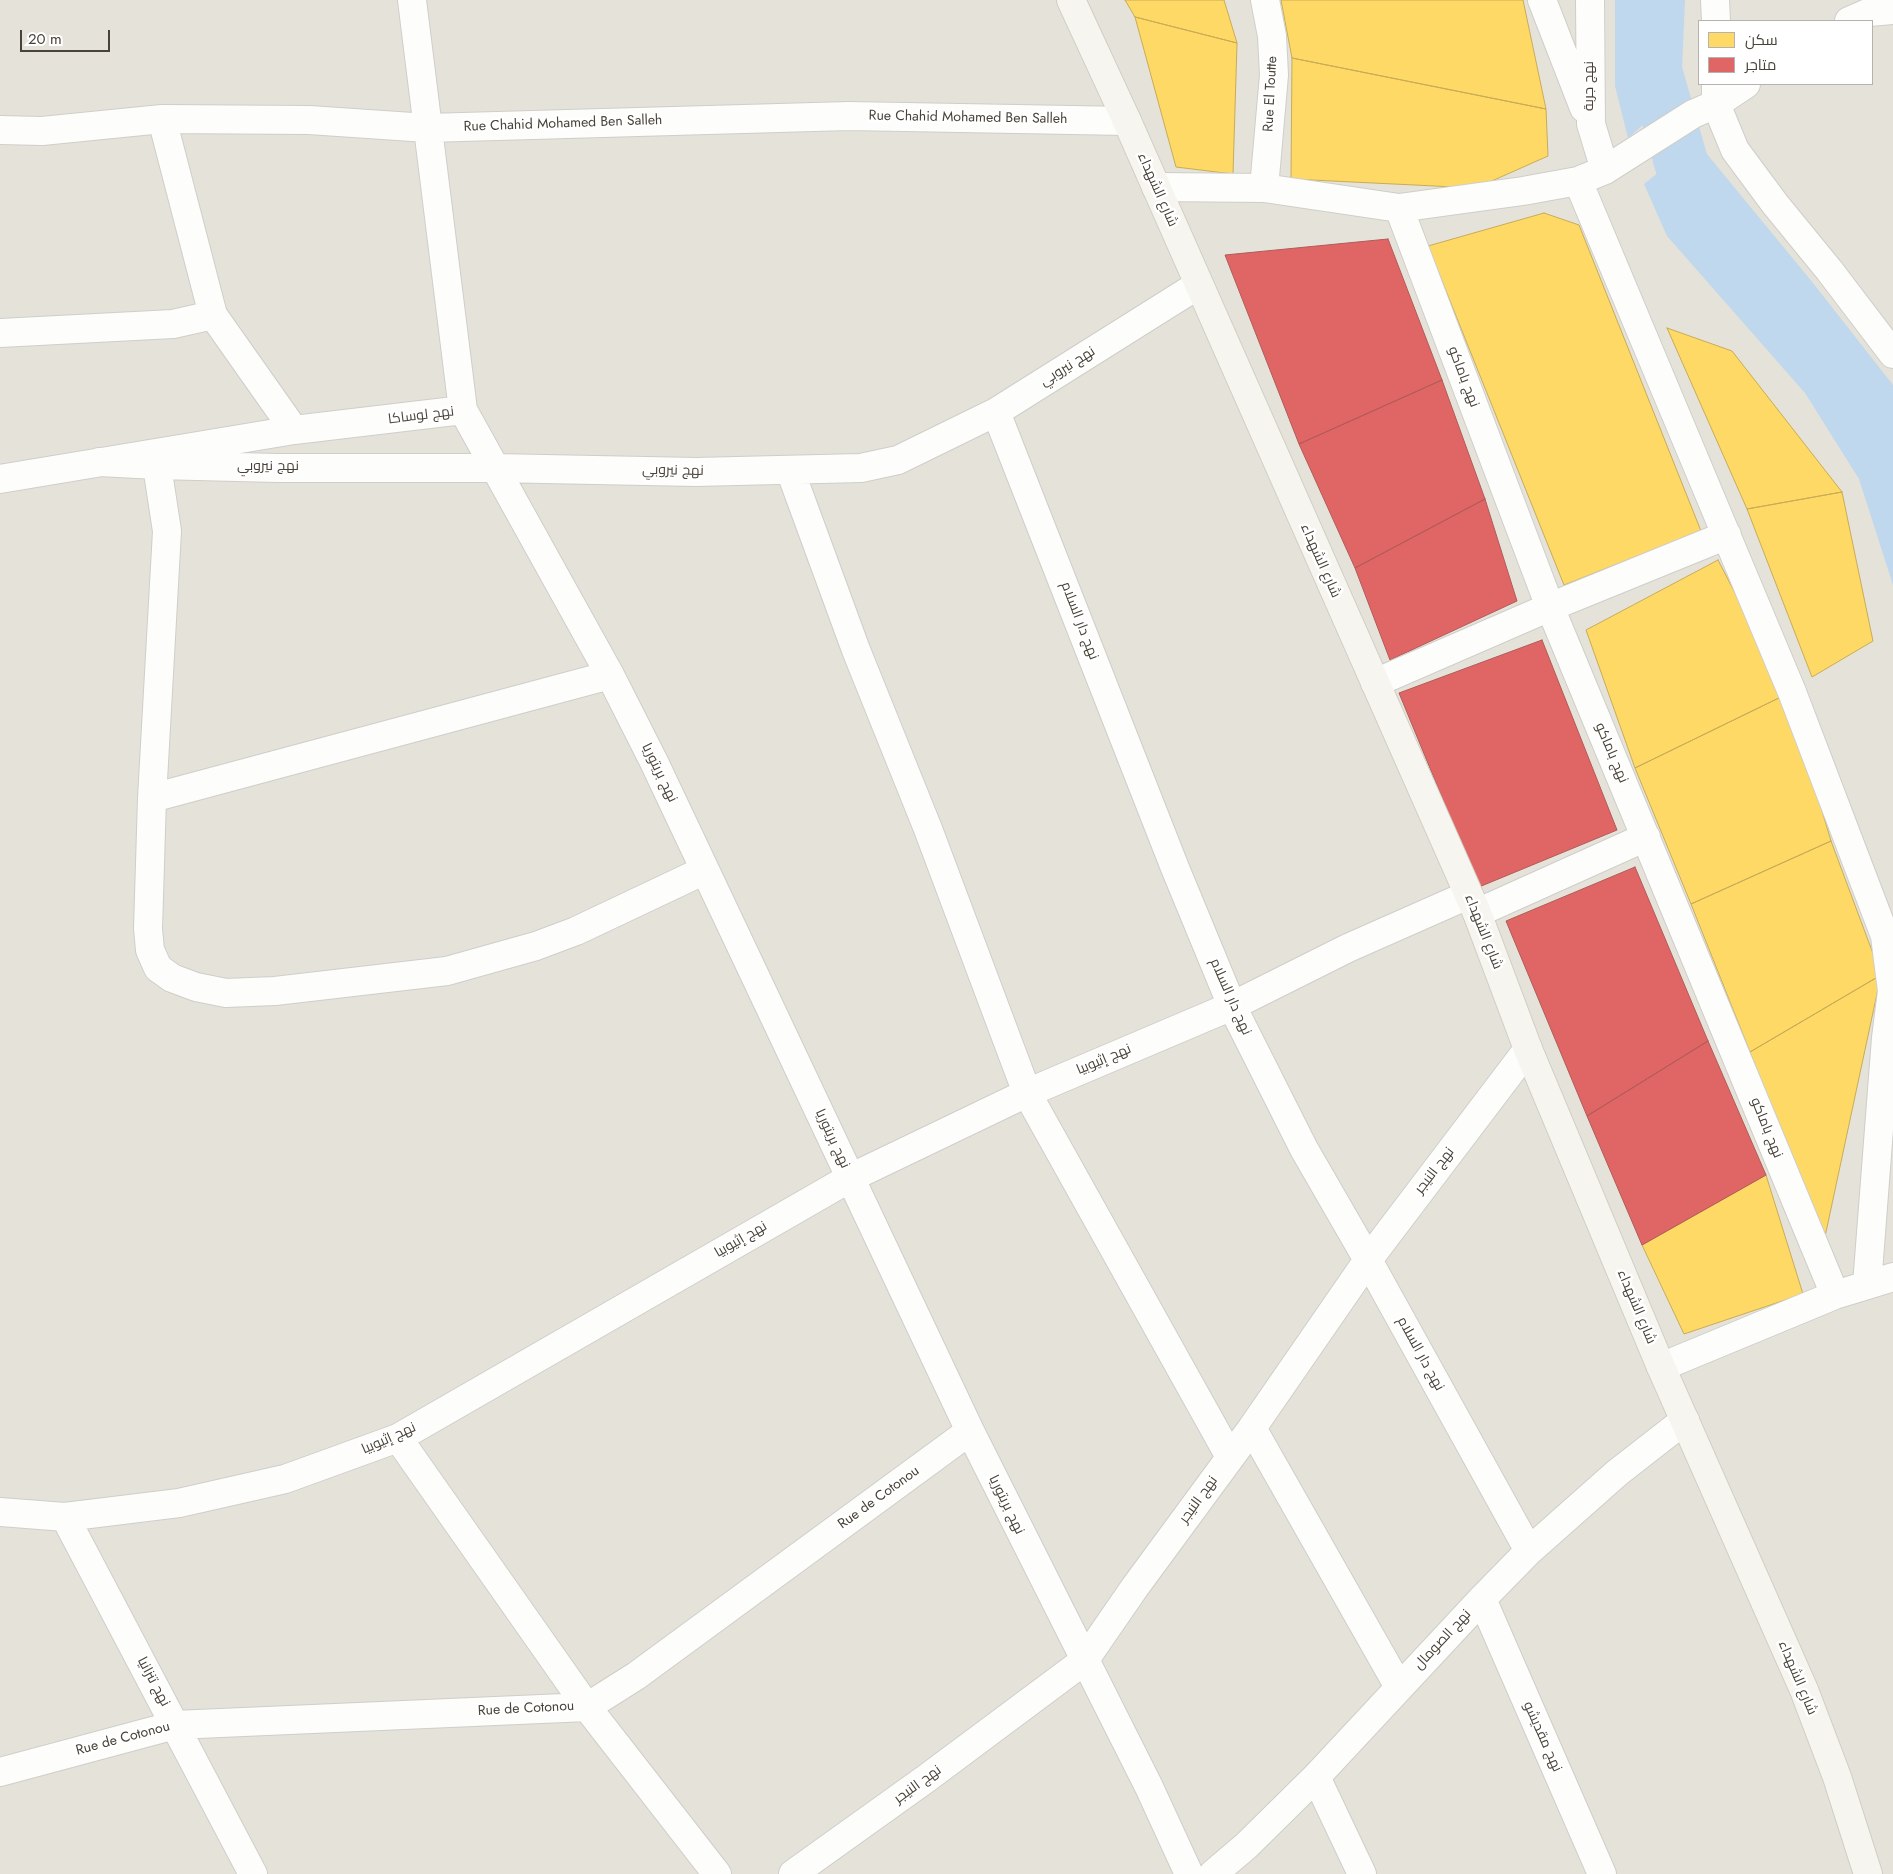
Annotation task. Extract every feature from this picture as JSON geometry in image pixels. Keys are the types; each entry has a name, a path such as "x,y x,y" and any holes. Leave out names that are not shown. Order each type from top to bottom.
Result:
{"main road":[{"name":"شارع الشهداء","path":"1071,0 1156,186 1198,285 1473,904 1528,1050 1661,1367 1804,1690 1837,1777 1868,1874"}],"street":[{"name":"نهج لوساكا","path":"0,479 99,462 156,459 294,430 463,410 412,0"},
{"name":"Rue El Toutte","path":"1264,188 1274,75 1272,36 1265,0"},
{"path":"1542,0 1591,124"},
{"name":"نهج جربة","path":"1590,0 1591,124 1605,170"},
{"path":"1716,0 1716,20"},
{"path":"1851,20 1870,12 1893,10"},
{"path":"1156,186 1264,188 1399,208 1523,192 1578,181 1605,170 1708,100 1744,85"},
{"path":"1708,100 1735,150 1774,204 1829,270 1893,354"},
{"name":"Rue Chahid Mohamed Ben Salleh","path":"0,130 42,131 162,119 309,120 427,128 849,116 1127,121"},
{"path":"162,119 213,315 294,430"},
{"path":"1578,181 1792,692 1885,936 1892,991 1886,1038 1867,1285"},
{"name":"نهج باماكو","path":"1399,208 1550,607 1835,1294"},
{"name":"نهج نيروبي","path":"156,459 277,468 494,468 696,472 861,468 898,460 996,412 1198,285"},
{"path":"0,332 173,324 213,315"},
{"name":"نهج بريتوريا","path":"463,410 610,675 654,762 970,1431 1149,1787 1189,1874"},
{"name":"نهج دار السلام","path":"996,412 1168,850 1232,1006 1304,1149 1368,1260 1529,1552"},
{"path":"156,459 167,531 152,798 148,929 150,950 158,968 172,978 196,987 226,993 284,990 447,971 536,946 576,931 705,870"},
{"path":"790,470 856,650 928,829 1027,1093 1230,1457"},
{"path":"1375,683 1550,607 1727,535"},
{"path":"152,798 610,675"},
{"name":"نهج إثيوبيا","path":"0,1512 65,1518 180,1503 285,1479 398,1438 850,1178 1027,1093 1232,1006 1348,948 1473,904 1646,837"},
{"name":"نهج النيجر","path":"793,1874 927,1778 1084,1661 1135,1587 1252,1428 1368,1260 1528,1050"},
{"path":"1661,1367 1835,1294 1893,1277"},
{"name":"نهج الصومال","path":"1213,1874 1246,1846 1316,1777 1399,1686 1529,1552 1617,1473 1685,1420"},
{"path":"1252,1428 1399,1686"},
{"name":"Rue de Cotonou","path":"0,1772 175,1725 587,1707 644,1670 970,1431"},
{"path":"398,1438 587,1707 716,1874"},
{"name":"نهج تنزانيا","path":"65,1518 253,1874"},
{"name":"نهج مقديشو","path":"1482,1599 1602,1874"},
{"path":"1316,1777 1362,1874"}],"shaded area":[{"path":"0,0 1893,0 1893,1874 0,1874"}],"water":[{"path":"1615,0 1685,0 1681,92 1628,138 1615,86"},
{"path":"1697,142 1813,283 1893,385 1893,585 1859,479 1805,393 1667,236 1644,184"}],"building: سكن":[{"path":"1125,0 1224,0 1237,43 1135,17"},
{"path":"1281,0 1523,0 1546,109 1292,58"},
{"path":"1135,17 1237,43 1233,174 1176,167"},
{"path":"1292,58 1546,109 1548,156 1476,188 1291,179"},
{"path":"1544,213 1579,225 1701,531 1564,585 1428,246"},
{"path":"1667,328 1732,351 1842,492 1747,509"},
{"path":"1842,492 1873,641 1812,677 1747,509"},
{"path":"1718,560 1787,694 1635,768 1586,630"},
{"path":"1787,694 1831,841 1691,904 1635,768"},
{"path":"1831,841 1881,975 1750,1052 1691,904"},
{"path":"1881,975 1823,1246 1750,1052"},
{"path":"1766,1175 1803,1294 1684,1334 1642,1245"}],"building: متاجر":[{"path":"1388,239 1442,380 1299,444 1225,255"},
{"path":"1442,380 1485,499 1355,568 1299,444"},
{"path":"1485,499 1517,601 1390,660 1355,568"},
{"path":"1542,640 1617,830 1479,887 1399,693"},
{"path":"1635,867 1708,1041 1587,1116 1506,921"},
{"path":"1708,1041 1766,1175 1642,1245 1587,1116"}],"waterway":[{"path":"1657,0 1654,67 1693,204 1708,221"}]}
